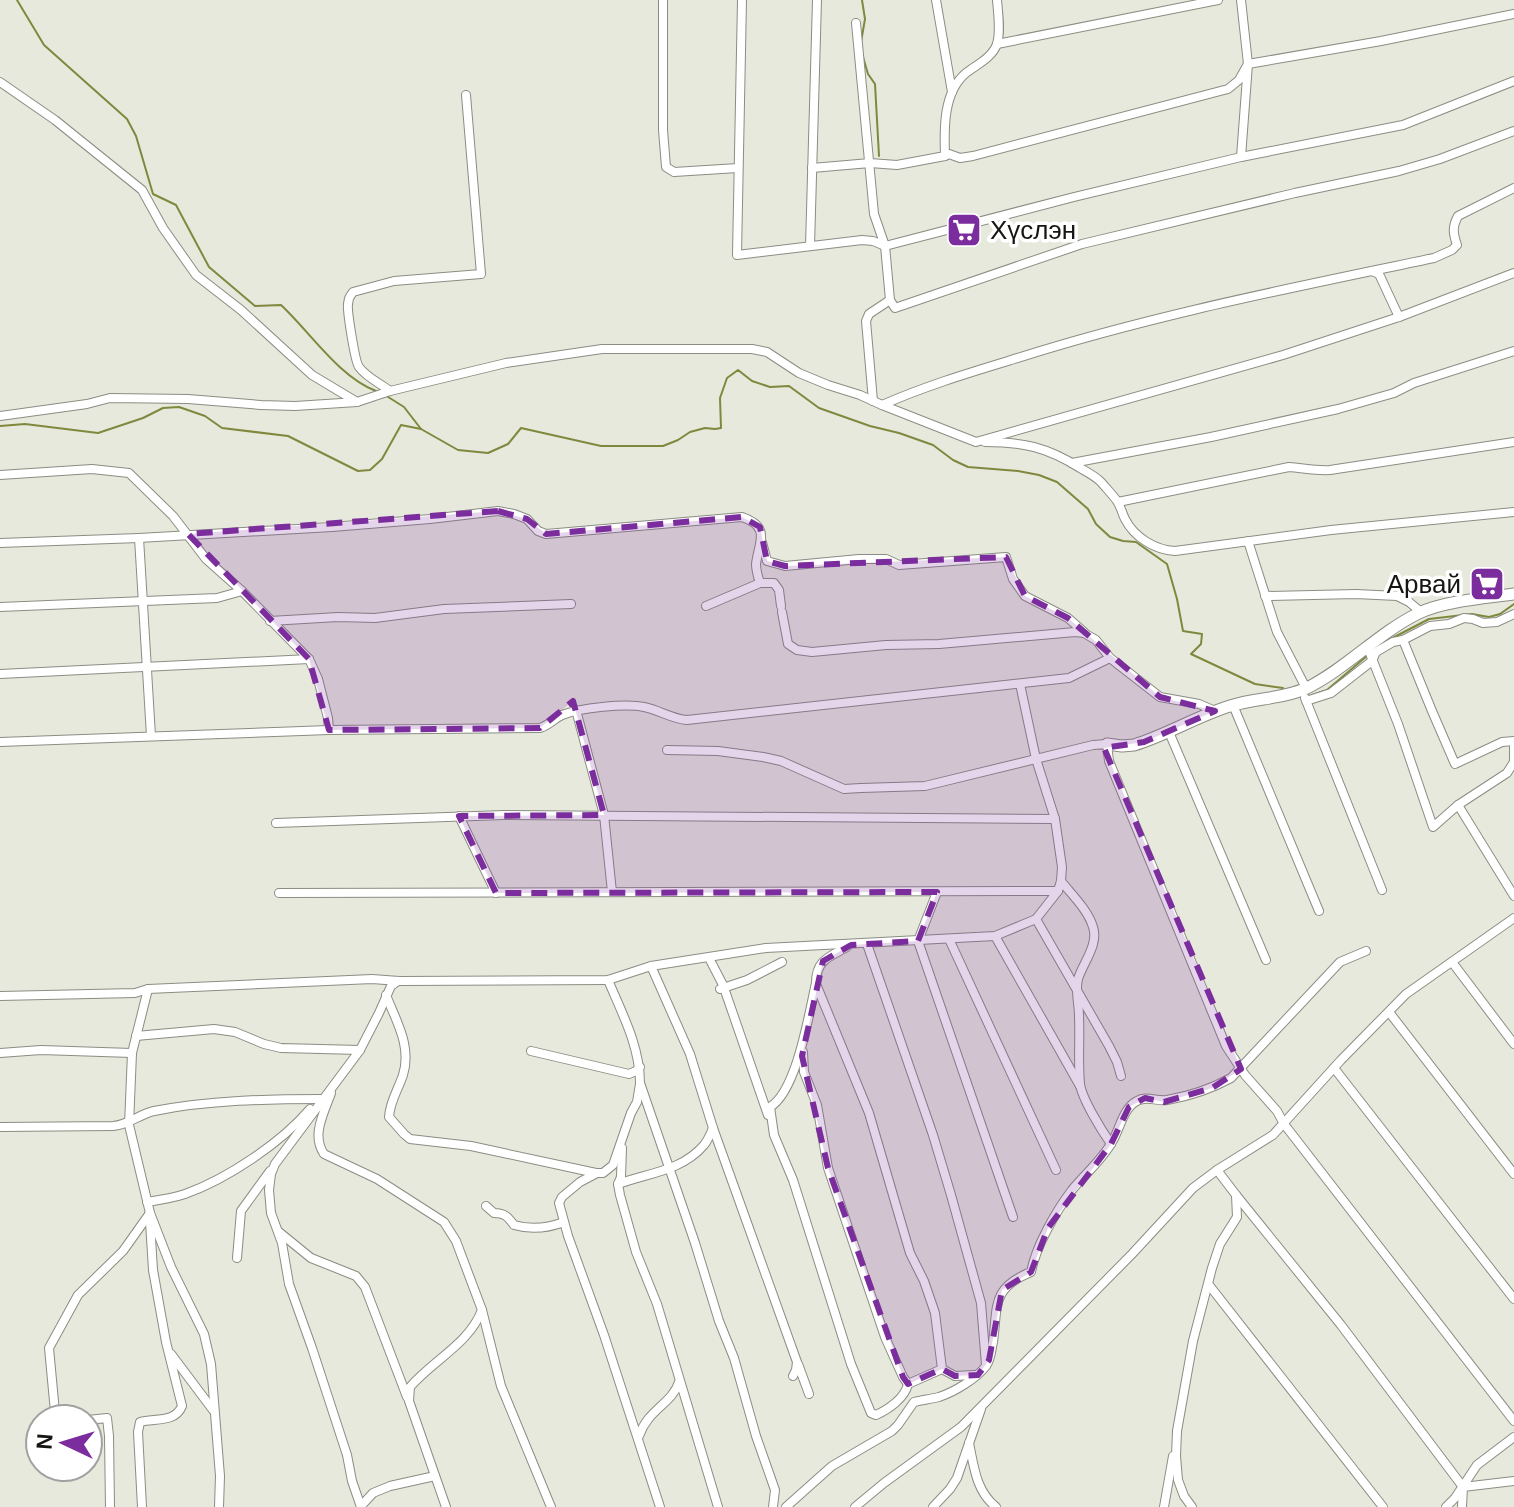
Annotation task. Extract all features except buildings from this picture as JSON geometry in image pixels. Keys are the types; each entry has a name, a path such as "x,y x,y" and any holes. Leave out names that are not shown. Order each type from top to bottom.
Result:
{"street":[{"path":"663,0 666,167 674,172 738,168"},
{"path":"742,0 737,255 862,240 885,246 1241,157 1403,125 1514,81"},
{"path":"810,246 817,0"},
{"path":"936,0 952,93"},
{"path":"945,156 944,134 952,93 962,76 985,59 997,44 997,0"},
{"path":"997,44 1218,0"},
{"path":"1241,0 1248,64 1241,157"},
{"path":"1248,64 1514,14"},
{"path":"856,23 874,214 885,246 890,300 895,308 1082,244 1399,171 1514,131"},
{"path":"812,168 870,163 897,165 949,154 960,158 973,156 1228,89 1239,80 1248,64"},
{"path":"0,82 55,120 142,190 163,228 196,275 241,310 312,375 357,402"},
{"path":"390,391 357,365 348,300 353,292 394,281 481,274 466,95"},
{"path":"878,403 1069,341 1199,308 1434,258 1457,245 1453,232 1458,216 1514,188"},
{"path":"1372,271 1379,274 1399,317"},
{"path":"976,442 1283,355 1399,317 1514,273"},
{"path":"878,403 866,321 869,314 890,300"},
{"path":"0,416 110,398 188,399 284,406 357,402 506,363 602,349 752,349 767,352 799,373 976,442 1014,442 1052,452 1097,479 1118,502 1126,522 1139,537 1164,551 1514,512"},
{"path":"1072,463 1338,409 1514,351"},
{"path":"1118,502 1289,467 1330,470 1514,442"},
{"path":"0,475 92,469 129,473 188,534 206,559 309,659 318,679 329,730"},
{"path":"0,543 332,527 498,511 527,519 538,531 546,534 742,517 760,527 767,561 785,566 859,559 886,559 899,565 1006,557 1013,579 1025,596 1068,618 1104,648 1110,658 1160,697 1199,704 1215,711"},
{"path":"139,538 151,736"},
{"path":"1248,541 1277,632 1382,890"},
{"path":"760,583 756,566 762,542"},
{"path":"706,606 760,583 774,583 779,590 788,644 797,650 812,652 1084,633"},
{"path":"0,607 217,598 242,591"},
{"path":"1304,693 1367,646 1421,612 1514,594"},
{"path":"1265,596 1397,596 1421,612"},
{"path":"270,621 375,618 444,609 571,604"},
{"path":"667,750 718,751 763,757 781,761 844,789 925,786 1093,745 1134,745 1233,705 1304,693 1331,693 1372,661 1376,652 1430,626 1449,624 1464,618 1483,623 1497,622 1514,614"},
{"path":"1367,646 1398,724 1433,827 1458,805 1507,773 1514,762 1514,743 1502,742 1455,764 1403,640"},
{"path":"0,742 329,730 540,728 576,710 634,705 648,707 678,720 687,720 1069,678 1110,658"},
{"path":"0,674 309,659"},
{"path":"0,996 135,993 148,989 372,979 608,980 651,966 766,948 995,936 1036,919 1060,886 1062,867 1055,819 1036,759 1020,684"},
{"path":"1233,705 1319,911"},
{"path":"576,710 604,815 612,892"},
{"path":"1169,732 1266,960"},
{"path":"1107,744 1109,761 1226,1046 1514,1421"},
{"path":"1458,805 1514,896"},
{"path":"276,823 459,816 604,815 1055,819"},
{"path":"459,816 496,893"},
{"path":"279,893 937,892 1060,886 1093,926 1092,946 1076,987 1080,1087"},
{"path":"937,892 918,941 1013,1217"},
{"path":"1036,919 1113,1054 1121,1076"},
{"path":"855,1507 961,1427 1193,1188 1273,1135 1406,994 1513,921"},
{"path":"995,936 1111,1144"},
{"path":"949,939 1056,1170"},
{"path":"867,944 951,1195 981,1303 986,1366"},
{"path":"709,958 793,1180 851,1364 867,1407 876,1415 906,1393 908,1384 885,1337 828,1168 817,1105 804,1072 802,1056 816,970 823,961 851,945"},
{"path":"786,1507 832,1466 892,1431 914,1402 938,1397 978,1375 986,1366 1002,1290 1016,1278 1031,1272 1048,1228 1071,1191 1111,1144 1129,1107 1145,1098 1164,1102 1212,1088 1231,1078 1340,962 1366,951"},
{"path":"722,989 782,962"},
{"path":"1452,962 1514,1044"},
{"path":"651,966 690,1054 713,1128 809,1394"},
{"path":"608,980 630,1030 640,1066 637,1102 613,1165 580,1182 559,1203 660,1507"},
{"path":"147,1202 183,1195 214,1181 268,1148 306,1115 360,1050 391,986 399,981"},
{"path":"816,983 869,1113 910,1253 935,1313 942,1369"},
{"path":"148,989 132,1053 129,1122 150,1213 171,1267 204,1334 211,1364 220,1476 219,1507"},
{"path":"386,995 407,1060 390,1104 389,1117 410,1139 471,1146 600,1173 620,1181 670,1169 682,1163 705,1144 713,1128"},
{"path":"1389,1012 1514,1174"},
{"path":"136,1036 214,1029 235,1032 281,1048 360,1050"},
{"path":"771,1124 770,1107 777,1103 789,1081 804,1039"},
{"path":"0,1053 41,1050 132,1053"},
{"path":"531,1051 629,1074 640,1066"},
{"path":"1334,1068 1514,1299"},
{"path":"640,1083 734,1358 775,1490 773,1507"},
{"path":"334,1085 319,1128 319,1146 324,1154 377,1179 444,1222 456,1241 482,1310 501,1386 551,1507"},
{"path":"0,1127 113,1126 151,1112 186,1107 263,1099 321,1099"},
{"path":"237,1258 241,1211 321,1099"},
{"path":"622,1138 620,1181 636,1252 657,1304 718,1507"},
{"path":"275,1164 269,1190 271,1213 279,1232 289,1284 347,1455 361,1506 373,1493 390,1486 435,1476"},
{"path":"1217,1170 1341,1325 1463,1487 1462,1507"},
{"path":"1164,1507 1193,1341 1220,1244 1237,1217 1236,1195"},
{"path":"486,1206 494,1213 507,1216 514,1225 524,1228 549,1227 564,1222"},
{"path":"142,1507 140,1422 172,1418 182,1406 153,1270 150,1213"},
{"path":"54,1403 49,1348 78,1295 123,1251 150,1213"},
{"path":"279,1232 311,1258 360,1279 365,1287 446,1507"},
{"path":"1209,1285 1383,1507"},
{"path":"409,1401 410,1387 462,1340 473,1328 482,1310"},
{"path":"168,1350 214,1410"},
{"path":"793,1376 797,1362"},
{"path":"942,1369 955,1376 978,1375"},
{"path":"908,1384 942,1369"},
{"path":"639,1437 643,1424 677,1391 679,1382"},
{"path":"933,1507 957,1478 982,1405"},
{"path":"104,1418 107,1418 110,1507"},
{"path":"1177,1431 1178,1480 1192,1507"},
{"path":"1446,1507 1477,1465 1514,1437"},
{"path":"969,1440 980,1487 996,1507"},
{"path":"1463,1487 1514,1481"},
{"path":"1454,1507 1463,1487"}],"highlighted area":[{"path":"498,511 527,519 546,534 742,517 760,527 767,561 785,566 1006,557 1025,596 1068,618 1160,697 1215,711 1144,742 1104,748 1241,1069 1212,1088 1164,1102 1145,1098 1129,1107 1111,1144 1048,1228 1031,1272 1002,1290 989,1360 978,1375 955,1376 942,1369 908,1384 903,1377 828,1168 802,1056 823,961 851,945 918,941 937,892 496,893 459,816 604,815 573,701 540,728 329,730 309,659 188,534"}],"waterway":[{"path":"17,0 44,45 127,119 136,136 153,194 176,205 209,267 255,306 281,305 337,365 376,391"},
{"path":"861,42 865,19 862,0"},
{"path":"863,57 875,84 879,156"},
{"path":"0,426 25,424 98,433 163,408 179,407 205,416 222,428 288,436 358,471 370,470 382,459 401,425 421,429 458,450 488,453 508,444 521,428 601,446 663,446 690,432 721,428 720,398 727,378 738,370 752,381 770,387 789,386 819,408 933,445 968,467 1018,471 1057,482 1088,509 1096,524 1110,537 1136,542 1167,564 1183,631 1202,634 1201,644 1191,654 1255,684 1283,688"},
{"path":"385,395 404,407 421,429"},
{"path":"1379,645 1429,619 1472,614 1489,617 1500,614 1514,604"},
{"path":"1312,695 1327,690 1368,655"}],"place":[{"name":"Хүслэн","path":"964,230"},
{"name":"Арвай","path":"1487,584"}]}
